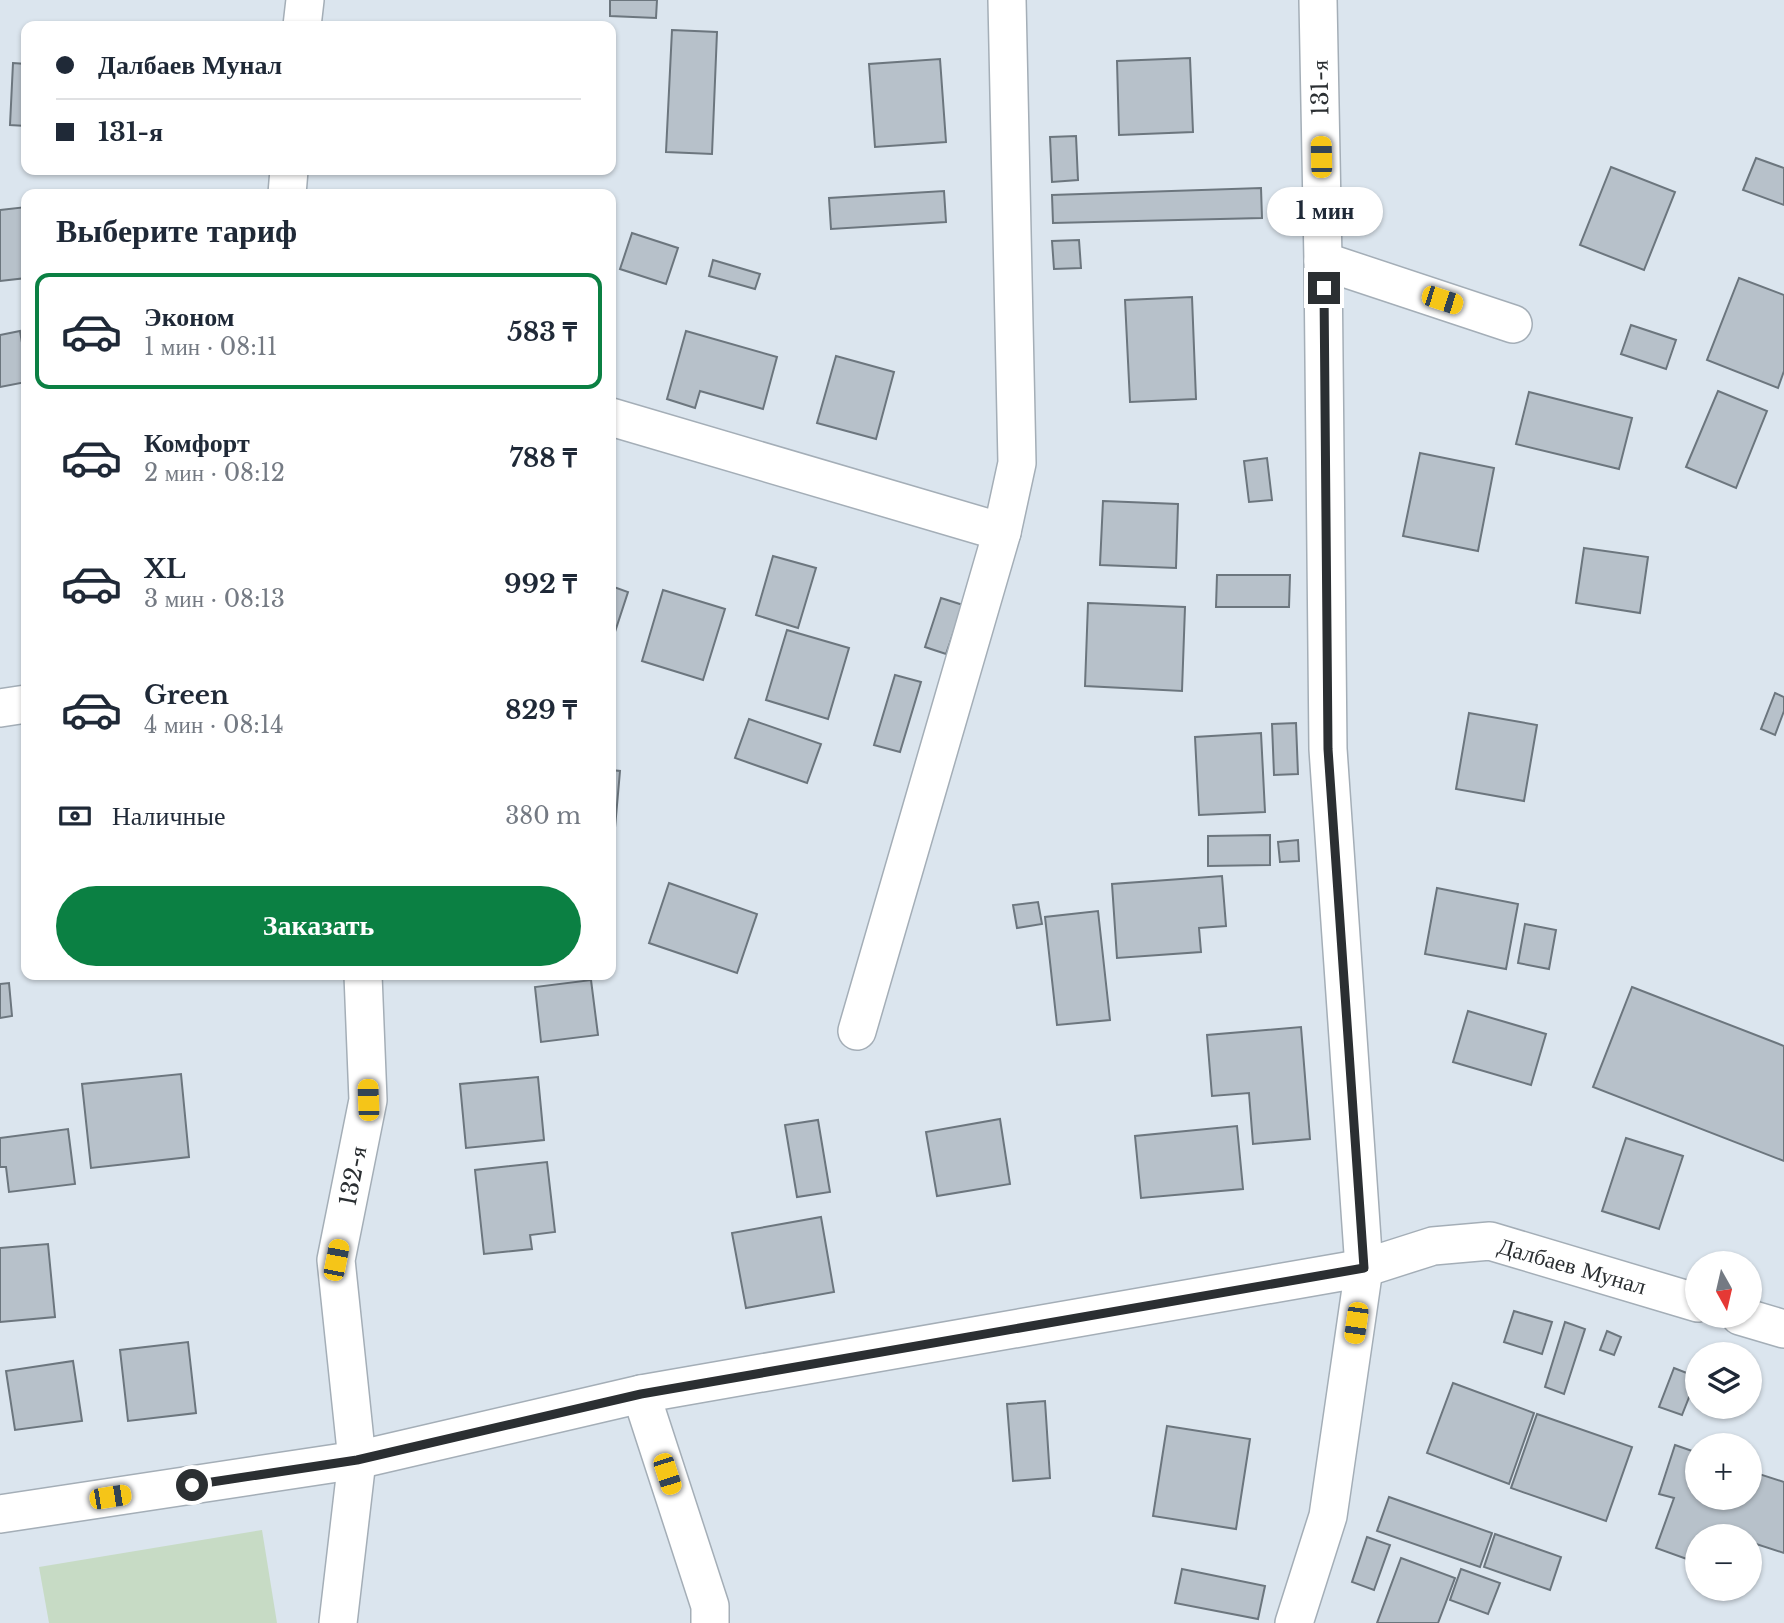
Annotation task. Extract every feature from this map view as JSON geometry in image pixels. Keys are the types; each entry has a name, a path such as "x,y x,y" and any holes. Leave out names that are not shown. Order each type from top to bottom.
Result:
{"street":[{"path":"303,21 305,0"},
{"path":"857,1031 1002,532 1017,463 1007,0"},
{"name":"131-я","path":"1294,1623 1328,1516 1364,1268 1328,749 1318,0"},
{"path":"1323,261 1513,324"},
{"path":"616,418 1002,532"},
{"path":"0,708 21,705"},
{"name":"132-я","path":"338,1623 357,1460 336,1260 368,1100 363,980"},
{"name":"Далбаев Мунал","path":"0,1514 357,1460 641,1394 1364,1268 1433,1247 1490,1241 1685,1299"},
{"path":"1762,1322 1784,1329"},
{"path":"641,1394 710,1606 710,1623"}],"green space":[{"path":"262,1530 277,1623 49,1623 39,1567"}],"building":[{"path":"610,0 657,0 656,18 610,16"},
{"path":"672,30 717,32 712,154 666,152"},
{"path":"1190,58 1193,132 1119,135 1117,61"},
{"path":"940,59 946,142 875,147 869,64"},
{"path":"13,63 21,64 21,126 10,125"},
{"path":"1076,136 1078,180 1052,182 1050,137"},
{"path":"1756,158 1784,168 1784,205 1743,190"},
{"path":"1611,167 1675,192 1644,270 1580,245"},
{"path":"1261,188 1262,218 1053,223 1052,195"},
{"path":"944,191 946,222 831,229 829,198"},
{"path":"21,208 21,279 0,281 0,210"},
{"path":"632,233 678,248 666,284 620,269"},
{"path":"1079,240 1081,268 1054,269 1052,241"},
{"path":"713,260 760,274 755,289 709,276"},
{"path":"1739,278 1784,295 1784,371 1778,388 1707,360"},
{"path":"1192,297 1196,399 1130,402 1125,300"},
{"path":"1631,325 1676,340 1666,369 1621,354"},
{"path":"20,331 21,383 0,387 0,335"},
{"path":"686,331 777,357 763,409 700,391 695,408 667,399"},
{"path":"836,356 894,372 876,439 817,423"},
{"path":"1718,391 1767,411 1736,488 1686,467"},
{"path":"1529,392 1632,418 1619,469 1516,444"},
{"path":"1420,453 1494,468 1478,551 1403,536"},
{"path":"1267,458 1272,500 1249,502 1244,461"},
{"path":"1103,501 1178,504 1176,568 1100,565"},
{"path":"1584,548 1648,557 1640,613 1576,603"},
{"path":"773,556 816,568 798,628 756,615"},
{"path":"1217,575 1290,575 1289,607 1216,607"},
{"path":"616,588 628,592 616,629"},
{"path":"663,590 725,609 703,680 642,661"},
{"path":"941,598 963,605 946,654 925,647"},
{"path":"1088,603 1185,607 1182,691 1085,686"},
{"path":"787,630 849,648 828,719 766,700"},
{"path":"895,675 921,682 900,752 874,745"},
{"path":"1775,693 1784,697 1784,711 1775,735 1761,729"},
{"path":"1469,713 1537,725 1524,801 1456,789"},
{"path":"749,719 821,744 807,783 735,758"},
{"path":"1296,723 1298,774 1274,775 1272,724"},
{"path":"1261,733 1265,812 1199,815 1195,737"},
{"path":"616,771 620,771 616,816"},
{"path":"1270,835 1270,865 1208,866 1208,836"},
{"path":"1298,840 1299,861 1280,862 1278,842"},
{"path":"1222,876 1226,926 1199,928 1201,952 1117,958 1112,884"},
{"path":"669,883 757,914 737,973 649,943"},
{"path":"1437,888 1518,904 1506,969 1425,954"},
{"path":"1038,902 1042,924 1017,928 1013,905"},
{"path":"1098,911 1110,1020 1057,1025 1045,917"},
{"path":"1525,924 1556,930 1549,969 1518,963"},
{"path":"591,980 598,1035 541,1042 535,987"},
{"path":"9,983 12,1016 0,1018 0,984"},
{"path":"1632,987 1784,1046 1784,1161 1593,1087"},
{"path":"1468,1011 1546,1034 1531,1085 1453,1062"},
{"path":"1301,1027 1310,1139 1253,1144 1249,1093 1212,1096 1207,1035"},
{"path":"181,1074 189,1157 91,1168 82,1084"},
{"path":"538,1077 544,1140 466,1148 460,1084"},
{"path":"1000,1119 1010,1184 937,1196 926,1132"},
{"path":"818,1120 830,1192 797,1197 785,1125"},
{"path":"1237,1126 1243,1189 1141,1198 1135,1136"},
{"path":"68,1129 75,1184 9,1192 6,1167 0,1167 0,1138"},
{"path":"1626,1138 1683,1156 1659,1229 1602,1211"},
{"path":"547,1162 555,1232 530,1235 532,1249 484,1254 475,1170"},
{"path":"821,1217 834,1292 746,1308 732,1233"},
{"path":"48,1244 55,1317 0,1322 0,1248"},
{"path":"1514,1311 1552,1322 1542,1354 1504,1342"},
{"path":"1565,1322 1585,1329 1564,1394 1545,1387"},
{"path":"1607,1331 1621,1337 1614,1355 1600,1350"},
{"path":"188,1342 196,1413 128,1421 120,1350"},
{"path":"73,1361 82,1421 15,1430 6,1371"},
{"path":"1674,1368 1685,1372 1685,1407 1682,1415 1659,1407"},
{"path":"1453,1383 1534,1413 1509,1484 1427,1453"},
{"path":"1045,1401 1050,1478 1013,1481 1007,1404"},
{"path":"1537,1414 1632,1447 1606,1521 1511,1488"},
{"path":"1167,1426 1250,1439 1236,1529 1153,1516"},
{"path":"1675,1445 1685,1448 1685,1510 1762,1510 1762,1475 1784,1482 1784,1553 1762,1546 1762,1524 1685,1524 1685,1558 1656,1548 1674,1498 1659,1494"},
{"path":"1389,1497 1492,1533 1480,1567 1377,1531"},
{"path":"1495,1534 1561,1557 1550,1590 1484,1567"},
{"path":"1367,1537 1390,1545 1374,1590 1352,1582"},
{"path":"1401,1558 1455,1578 1438,1623 1377,1623"},
{"path":"1182,1569 1265,1586 1258,1619 1175,1603"},
{"path":"1461,1569 1500,1583 1488,1614 1450,1600"}],"route":[{"path":"192,1485 357,1460 641,1394 1364,1268 1328,749 1324,288"}]}
